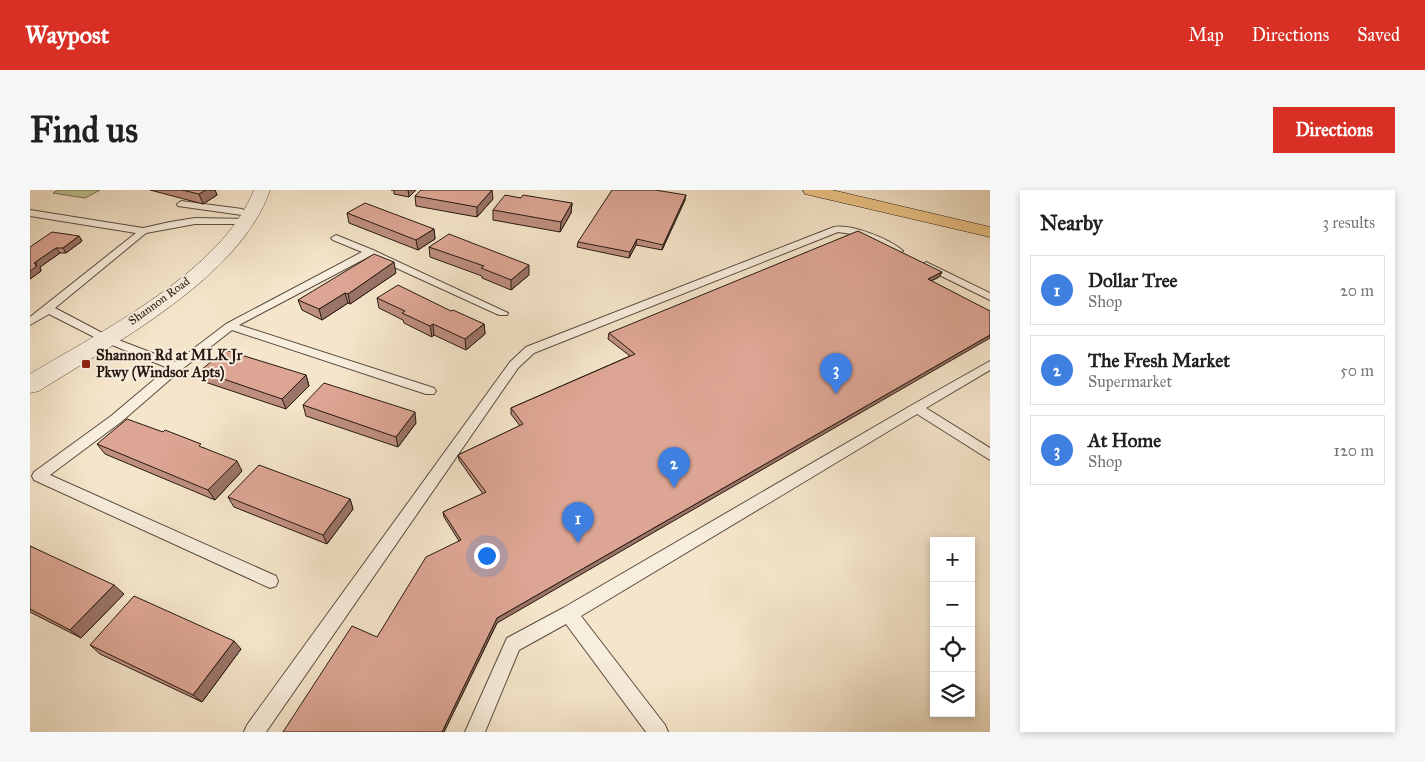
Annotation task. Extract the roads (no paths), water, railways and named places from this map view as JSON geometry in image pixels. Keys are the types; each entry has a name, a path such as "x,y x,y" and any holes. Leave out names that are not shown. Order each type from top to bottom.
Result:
{"main road":[{"path":"811,190 990,232"},
{"path":"858,190 990,221"}],"street":[{"name":"Shannon Road","path":"30,385 176,290 199,271 219,254 250,216 262,190"}],"lane":[{"path":"181,204 250,216"},
{"path":"30,213 143,232"},
{"path":"30,322 143,232 168,223 250,216"},
{"path":"254,732 514,364 530,350 837,229 850,229 866,234 990,297"},
{"path":"336,238 503,313"},
{"path":"270,581 39,476 116,419 177,367 230,326 370,252"},
{"path":"48,309 104,338 177,367"},
{"path":"230,326 430,391"},
{"path":"475,732 513,644 568,614 990,365"},
{"path":"916,408 990,455"},
{"path":"568,614 658,732"}],"place":[{"name":"Shannon Rd at MLK Jr Pkwy (Windsor Apts)","path":"86,364"},
{"name":"At Home","path":"836,394"},
{"name":"The Fresh Market","path":"674,488"},
{"name":"Dollar Tree","path":"578,543"}]}
